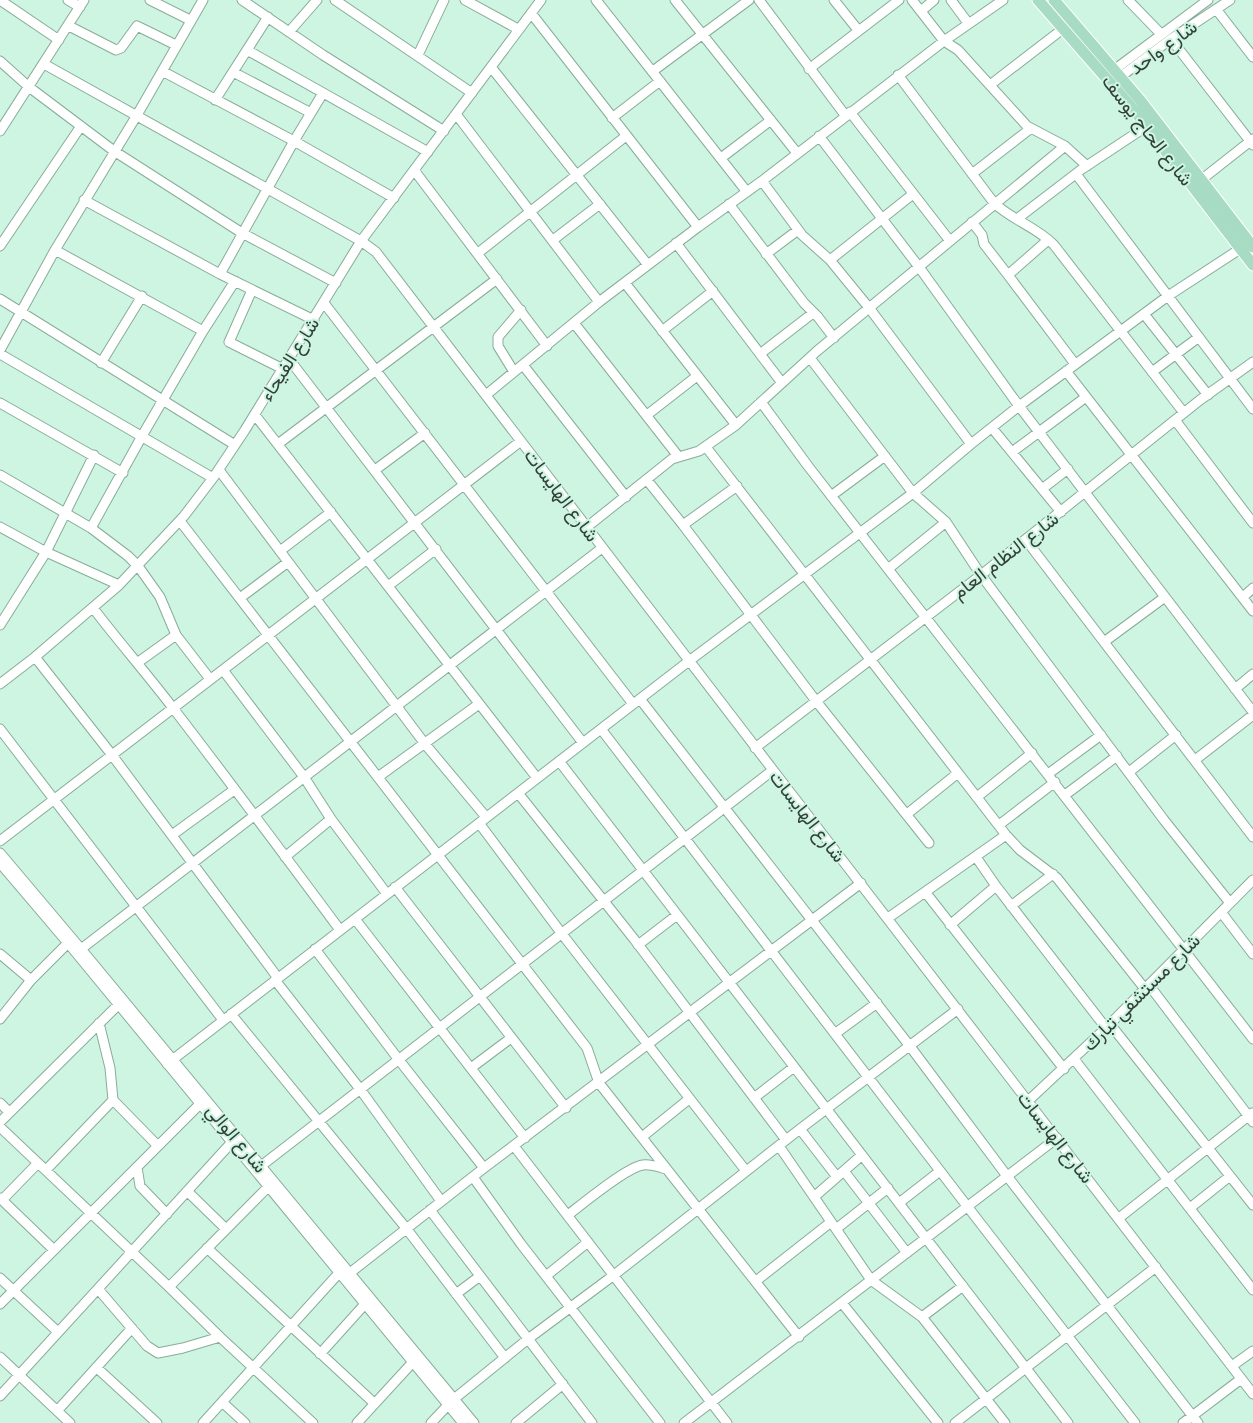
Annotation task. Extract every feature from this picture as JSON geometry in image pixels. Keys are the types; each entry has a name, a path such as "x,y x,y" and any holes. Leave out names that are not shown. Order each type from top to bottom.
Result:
{"main road":[{"name":"شارع الحاج يوسف","path":"1038,0 1155,118 1253,247"},
{"name":"شارع الحاج يوسف","path":"1054,0 1113,76 1147,126 1253,265"}],"street":[{"path":"0,0 60,40"},
{"path":"0,130 82,4 68,0"},
{"path":"150,0 190,20"},
{"path":"0,350 84,200 137,115 203,0"},
{"path":"242,0 444,131"},
{"path":"289,32 317,0"},
{"path":"335,0 472,93"},
{"path":"418,55 444,0"},
{"path":"466,0 518,29"},
{"name":"شارع الفيحاء","path":"0,684 93,608 138,566 180,521 219,470 255,415 361,241 541,0"},
{"path":"596,0 653,70 747,192"},
{"path":"675,0 797,153"},
{"path":"653,70 749,0"},
{"path":"759,0 809,69 848,113 950,240"},
{"path":"834,0 858,30"},
{"path":"809,69 899,0"},
{"path":"912,0 944,41 958,50 1030,129 1065,146 1087,166"},
{"path":"920,11 934,0"},
{"path":"951,0 968,23"},
{"path":"486,395 676,243 762,181 898,75 968,23 1003,0"},
{"path":"1128,0 1161,34"},
{"path":"1191,0 1198,7"},
{"name":"شارع واحد","path":"1113,76 1161,34 1208,0"},
{"name":"شارع واحد","path":"1113,76 1230,0"},
{"path":"1216,9 1253,58"},
{"path":"531,13 698,227"},
{"path":"215,100 268,17"},
{"path":"69,26 116,50 119,50 137,26 176,45"},
{"path":"990,85 1064,28"},
{"path":"1171,39 1252,142 1201,180"},
{"path":"247,50 428,152"},
{"path":"0,61 29,87 114,151 242,234 336,283"},
{"name":"شارع الهايسات","path":"44,64 373,248 1253,1394"},
{"path":"491,66 648,265"},
{"path":"162,71 294,141 394,198"},
{"path":"233,72 311,113"},
{"path":"898,75 994,203 1048,240 1184,413"},
{"path":"612,118 660,81"},
{"path":"220,274 323,93"},
{"path":"456,114 600,302"},
{"path":"720,158 770,120"},
{"path":"0,246 81,126"},
{"path":"1017,219 1087,166 1147,126"},
{"path":"972,174 1030,129"},
{"path":"478,253 626,136"},
{"path":"819,136 919,267 1019,406 1253,714 1195,760"},
{"path":"587,527 665,464 678,456 706,447 736,425 810,358 994,203 1065,146"},
{"path":"414,170 547,346"},
{"path":"1076,174 1253,409"},
{"path":"762,181 806,240 830,260 870,309 971,444"},
{"path":"830,260 913,194"},
{"path":"84,200 220,274 314,320"},
{"path":"553,240 600,204"},
{"path":"729,204 766,254 834,338"},
{"path":"972,222 982,235 984,244 1075,364"},
{"path":"766,254 798,230"},
{"path":"1008,275 1048,240"},
{"path":"676,243 782,383"},
{"path":"170,1061 689,661 861,534 914,493 1019,406 1168,296 1240,249"},
{"path":"55,250 203,330"},
{"path":"278,444 498,279"},
{"path":"92,528 203,330 235,281"},
{"path":"624,283 736,425"},
{"path":"252,290 229,342 283,369"},
{"path":"662,331 713,291"},
{"path":"101,363 142,296"},
{"path":"0,299 235,445"},
{"path":"324,303 546,592 724,808 909,1045 1007,1176 1195,1420"},
{"path":"514,372 498,346 498,337 520,310"},
{"path":"760,354 813,313"},
{"path":"1144,314 1208,395"},
{"path":"574,323 678,456"},
{"path":"1152,372 1199,337"},
{"path":"0,354 213,478"},
{"path":"810,358 914,493 946,522 981,575 1100,735 1230,903"},
{"path":"289,359 583,743"},
{"name":"شارع النظام العام","path":"756,748 1026,540 1184,413 1253,362"},
{"path":"523,365 626,497"},
{"path":"1066,371 1253,610"},
{"path":"647,415 697,376"},
{"path":"1012,452 1086,397"},
{"path":"762,402 831,496 1066,795 1253,1038"},
{"path":"0,403 123,473"},
{"path":"255,415 537,778"},
{"path":"1175,420 1253,523"},
{"path":"992,428 1061,512"},
{"path":"375,470 425,433"},
{"path":"0,841 521,441"},
{"path":"706,447 1006,835 1025,854 1053,874 1251,1117 1208,1147 1118,1218"},
{"path":"0,625 46,552 94,455"},
{"path":"831,496 885,456"},
{"path":"1042,489 1068,469"},
{"path":"219,470 482,820 562,934 746,1171"},
{"path":"0,475 92,528 138,566 160,597 176,635 210,679"},
{"path":"646,480 683,525 816,701 929,842"},
{"path":"683,525 737,486"},
{"path":"280,551 331,512"},
{"path":"180,521 587,1048 599,1083 799,1337"},
{"path":"888,568 946,522"},
{"path":"1,529 118,585"},
{"path":"1026,540 1253,837"},
{"path":"81,949 602,548"},
{"path":"388,586 436,549"},
{"path":"240,598 288,562"},
{"path":"1243,597 1253,588"},
{"path":"1104,642 1164,597"},
{"path":"93,608 131,658 173,708 340,930"},
{"path":"137,663 176,635"},
{"path":"35,657 193,863 276,979 441,1201"},
{"path":"223,670 304,777 331,819 387,894"},
{"path":"1235,689 1253,674"},
{"path":"378,777 479,704"},
{"path":"0,729 136,907 227,1017 318,1120 406,1228 505,1358"},
{"path":"601,729 1135,1423"},
{"path":"1048,774 1100,735"},
{"path":"1129,772 1176,735"},
{"path":"977,797 1032,754"},
{"path":"1066,795 1117,756"},
{"path":"559,761 1068,1423"},
{"path":"261,1166 318,1120 440,1029 773,770"},
{"path":"906,814 958,773"},
{"path":"999,825 1055,782"},
{"path":"172,835 234,790"},
{"path":"518,793 638,944 754,1098 814,1197 871,1280 922,1316 1005,1423"},
{"path":"285,857 331,819"},
{"path":"888,918 1006,835"},
{"name":"شارع الوالي","path":"0,853 81,949 170,1061 200,1104 268,1187 451,1402 463,1423"},
{"path":"976,857 1011,906 1208,1147 1253,1205"},
{"name":"شارع الوالي","path":"0,863 118,1005 170,1061 261,1166 365,1304 413,1362 474,1423"},
{"path":"1011,906 1053,874"},
{"name":"شارع مستشفي تبارك","path":"1028,1101 1108,1026 1253,880"},
{"path":"203,1423 290,1326 344,1275 861,883"},
{"path":"950,925 996,886"},
{"path":"395,887 566,1108"},
{"path":"926,893 1064,1069"},
{"path":"1221,912 1253,954"},
{"path":"638,944 677,915"},
{"path":"354,919 525,1138"},
{"path":"0,1018 31,980 68,943"},
{"path":"315,949 398,1060 484,1168"},
{"path":"0,954 31,980"},
{"path":"836,1033 876,1004"},
{"path":"0,1122 118,1005"},
{"path":"431,1423 451,1402 528,1339 614,1275 800,1129 958,1009"},
{"path":"99,1023 110,1068 112,1100 158,1146"},
{"path":"471,1068 510,1038"},
{"path":"1074,1059 1253,1290"},
{"path":"754,1098 794,1067"},
{"path":"642,1137 689,1098"},
{"path":"46,1170 112,1100"},
{"path":"0,1103 9,1112"},
{"path":"0,1304 200,1104"},
{"path":"0,1127 252,1368 313,1423"},
{"path":"800,1129 868,1203 906,1253"},
{"path":"684,1423 1057,1138"},
{"path":"0,1396 232,1142"},
{"path":"514,1146 727,1423"},
{"path":"814,1197 862,1156"},
{"path":"38,1163 1,1199 54,1250"},
{"path":"137,1167 140,1186 166,1214"},
{"path":"568,1215 621,1176 638,1167 666,1168"},
{"path":"899,1203 940,1171"},
{"path":"1190,1208 1230,1176"},
{"path":"473,1177 546,1276 660,1423"},
{"path":"169,1287 268,1187"},
{"path":"756,1281 888,1188"},
{"path":"187,1191 226,1229"},
{"path":"430,1210 592,1423"},
{"path":"546,1276 588,1242"},
{"path":"207,1248 374,1403"},
{"path":"955,1423 1156,1267"},
{"path":"456,1294 480,1276"},
{"path":"0,1278 58,1332"},
{"path":"922,1316 963,1286"},
{"path":"98,1289 147,1346 158,1354 220,1337"},
{"path":"842,1303 938,1423"},
{"path":"320,1354 365,1304"},
{"path":"57,1410 132,1328"},
{"path":"1232,1366 1253,1351"},
{"path":"0,1357 70,1423"},
{"path":"357,1423 413,1362"},
{"path":"97,1368 157,1423"},
{"path":"1183,1423 1195,1420 1241,1379"},
{"path":"516,1423 563,1384"},
{"path":"222,1402 245,1423"}]}
